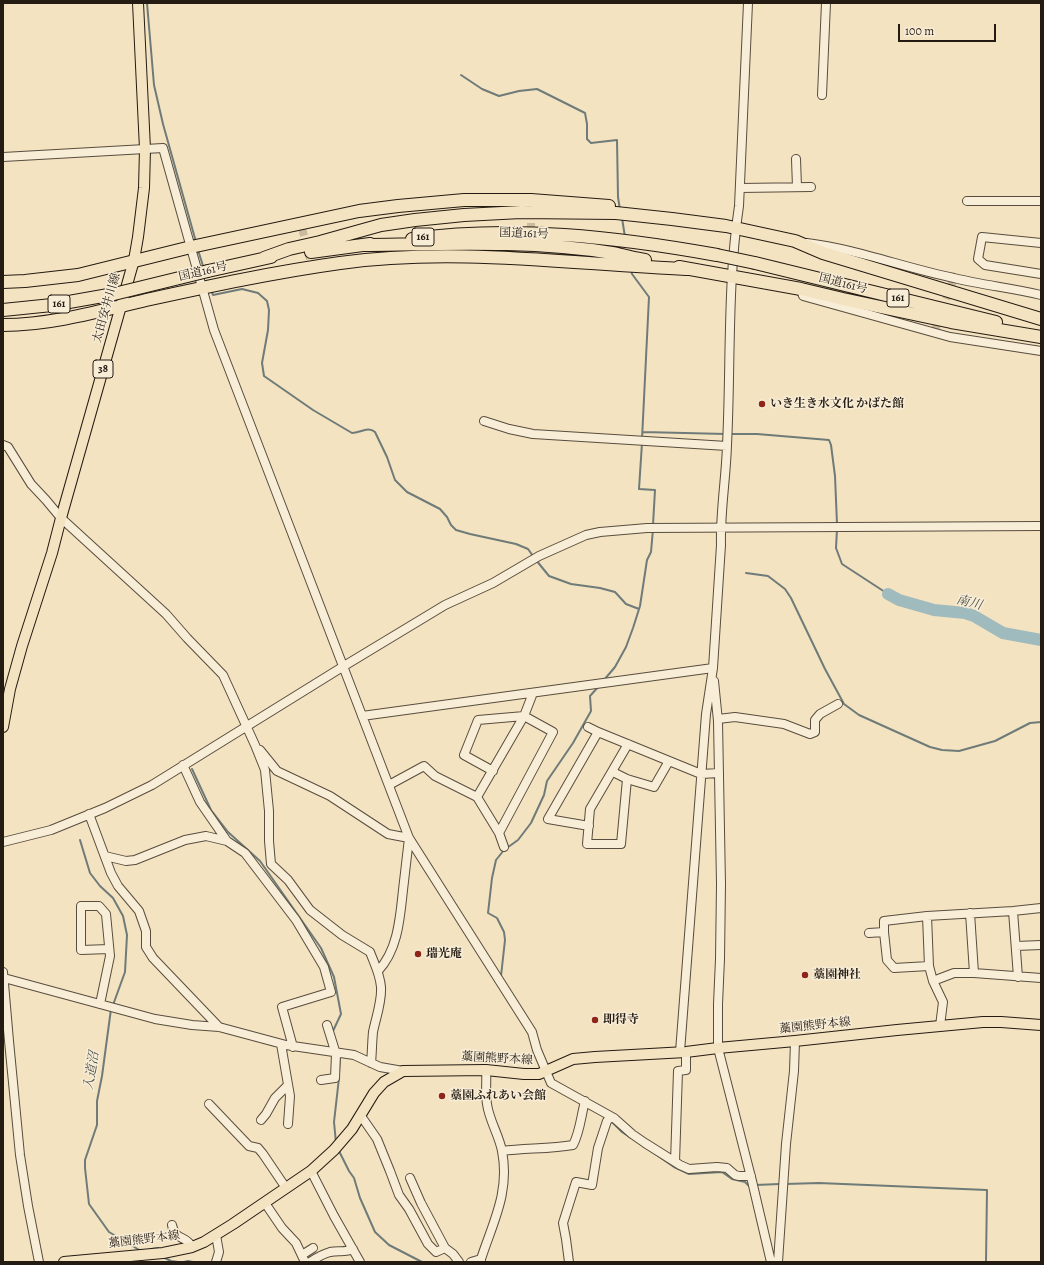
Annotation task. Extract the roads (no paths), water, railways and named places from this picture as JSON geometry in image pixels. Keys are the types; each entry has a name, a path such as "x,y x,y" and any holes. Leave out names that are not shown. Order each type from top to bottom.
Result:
{"highway":[{"path":"3,282 78,275 191,246 301,226 359,211 398,206 464,200 531,206 574,202 619,210"},
{"path":"264,258 289,249 381,225 415,220 464,215 522,212 619,210 667,212 672,219 726,226 795,241 823,252 1041,319"},
{"name":"国道161号","path":"3,310 52,305 114,294 264,258 437,235 479,233 545,235 661,245 755,263 982,319 1041,330"},
{"path":"362,245 476,243 544,246 613,253 629,261"},
{"path":"3,325 53,320 86,314 202,287 312,267 395,257 531,256 629,261 686,269 801,290 952,322 1041,337"}],"main road":[{"name":"太田安井川線","path":"3,727 10,689 22,646 52,552 134,260 144,188 145,149 138,3"},
{"name":"藁園熊野本線","path":"64,1262 160,1253 192,1247 216,1235 311,1171 337,1147 352,1129 374,1093 384,1082 403,1071 486,1070 524,1074 544,1072 573,1059 595,1056 683,1052 983,1022 1041,1025"}],"street":[{"path":"675,1162 678,1071 686,1070 683,1052 701,774 706,714 713,668 721,545 720,528 728,430 732,277 736,229 740,206 748,3"},
{"path":"822,95 826,3"},
{"path":"3,157 164,148 214,330 409,838 532,1032 544,1072 551,1083 611,1119 675,1162 689,1169 718,1167 727,1168 735,1175 751,1176"},
{"path":"796,159 797,188"},
{"path":"740,188 810,188"},
{"path":"967,201 1041,201"},
{"path":"1041,244 982,237 978,260 985,265 1041,274"},
{"path":"795,241 819,244 954,278 1041,295"},
{"path":"801,290 803,296 950,337 1041,351"},
{"path":"484,420 509,429 533,434 647,441 727,442"},
{"path":"3,445 8,447 31,484 61,518 166,614 223,675 231,690 265,770 270,826 268,841 270,865 288,880 310,910 342,935 370,952 375,967 378,971 381,987 373,1033 371,1063"},
{"path":"3,842 51,830 105,808 152,785 445,605 494,583 539,556 586,535 600,532 648,528 1041,526"},
{"path":"362,716 713,668"},
{"path":"713,668 718,719 721,884 718,1048 751,1176 771,1262"},
{"path":"477,797 524,716 533,693"},
{"path":"718,719 735,717 784,724 810,734 815,732 815,720 820,714 838,704"},
{"path":"492,771 464,755 478,720 524,716 553,732 499,833"},
{"path":"588,727 701,774 719,773"},
{"path":"588,826 548,819 598,732"},
{"path":"627,779 621,844 587,844 590,809 628,744"},
{"path":"255,745 277,771 330,796 388,834 409,838"},
{"path":"613,772 627,779 654,787 669,761"},
{"path":"183,765 200,802 227,841"},
{"path":"389,785 424,766 435,776 477,797 499,833 504,847"},
{"path":"89,814 111,873 118,886 139,910 146,931 146,947 153,958 219,1027"},
{"path":"105,856 126,862 135,860 185,840 206,836 227,841 245,853 296,920 324,967 331,992 282,1007 293,1046"},
{"path":"378,971 383,966 396,940 400,920 409,838"},
{"path":"262,874 270,865"},
{"path":"100,1004 110,956 106,914 99,906 81,906 81,950 109,949"},
{"path":"929,966 894,968 886,960 884,921 927,916 1041,908"},
{"path":"1013,910 1018,977"},
{"path":"970,913 974,973"},
{"path":"927,916 929,966 933,981 943,1002 940,1026"},
{"path":"869,933 884,932"},
{"path":"1016,946 1041,944"},
{"path":"933,981 954,973 1041,978"},
{"path":"39,1262 20,1155 8,1041 3,975 155,1019 192,1025 219,1027 281,1044 354,1056 380,1067 403,1071"},
{"path":"321,1080 335,1078 340,1054 327,1025"},
{"path":"778,1262 786,1144 794,1071 795,1041"},
{"path":"281,1044 290,1096 288,1124"},
{"path":"471,1262 481,1260 499,1211 503,1191 504,1171 502,1150 487,1104 486,1070"},
{"path":"261,1120 275,1098 288,1085"},
{"path":"209,1104 249,1146 258,1148 286,1188"},
{"path":"502,1150 574,1145 578,1136 584,1104"},
{"path":"361,1116 377,1139 399,1195 409,1209 428,1244 436,1252 445,1248"},
{"path":"569,1262 563,1223 565,1216 576,1182 592,1185 598,1148 611,1119"},
{"path":"311,1171 360,1262"},
{"path":"410,1178 421,1203 445,1248 453,1254 459,1262"},
{"path":"265,1202 282,1228 296,1243 303,1258 313,1248"},
{"path":"409,1209 421,1203"},
{"path":"172,1225 173,1232 189,1242 192,1247"},
{"path":"216,1235 219,1252 216,1262"},
{"path":"310,1262 331,1252 347,1252 353,1250"}],"waterway":[{"path":"147,3 154,85 163,124 196,242"},
{"path":"461,75 482,89 499,96 519,91 537,89 585,113 587,139 591,143 617,140 618,197 620,210"},
{"path":"622,218 625,237"},
{"path":"198,250 204,269"},
{"path":"631,269 632,274 649,297 642,439"},
{"path":"211,290 213,295 242,289 258,293 267,301 269,310 268,330 262,363 264,376 313,410 352,433 367,430 372,430 375,432 387,457 395,480 407,492 440,509 456,530 516,544 528,549 533,556"},
{"path":"643,432 726,434"},
{"path":"730,434 757,434 829,440 835,476 837,524"},
{"path":"642,443 639,489 655,490 653,525"},
{"path":"604,680 615,667 626,647 633,628 640,606 647,560 651,552 653,529"},
{"path":"837,529 836,548 842,564 888,594"},
{"path":"536,560 549,576 571,584 600,588 615,592 626,604 639,609"},
{"path":"746,573 768,576 785,589 791,598 825,669 844,704 859,715 930,747 942,750 959,751 995,741 1030,723 1041,722"},
{"name":"南川","path":"888,594 899,600 934,610 965,613 974,616 1003,633 1041,640"},
{"path":"501,976 505,940 504,932 497,918 488,913 492,878 496,860 504,850 518,840 531,823 544,795 547,781 573,743 591,711 590,696 599,686"},
{"path":"192,769 211,810 228,832 260,861 321,948 334,977 341,1014 333,1033"},
{"name":"入道沼","path":"80,840 90,873 100,886 113,898 123,916 127,935 125,972 113,1005"},
{"name":"入道沼","path":"111,1009 97,1101 97,1125 85,1160 89,1204 109,1232 141,1251"},
{"path":"339,1073 340,1056"},
{"path":"336,1143 334,1122 339,1078"},
{"path":"610,1120 622,1132 631,1138"},
{"path":"338,1149 354,1178 360,1198 375,1232 389,1245 422,1262"},
{"path":"648,1149 674,1167 689,1174 722,1172 732,1179 745,1182 750,1186"},
{"path":"785,1184 819,1183 987,1190 986,1262"},
{"path":"755,1185 780,1184"},
{"name":"入道沼","path":"151,1249 158,1248 159,1250"},
{"name":"入道沼","path":"163,1257 171,1261 178,1262"},
{"name":"入道沼","path":"184,1262 193,1262"}],"tunnel":[{"path":"531,211 531,253"},
{"path":"302,228 312,267"},
{"path":"934,333 954,278"}],"place":[{"name":"いき生き水文化 かばた館","path":"762,404"},
{"name":"瑞光庵","path":"418,954"},
{"name":"藁園神社","path":"805,975"},
{"name":"即得寺","path":"595,1020"},
{"name":"藁園ふれあい会館","path":"442,1096"}]}
